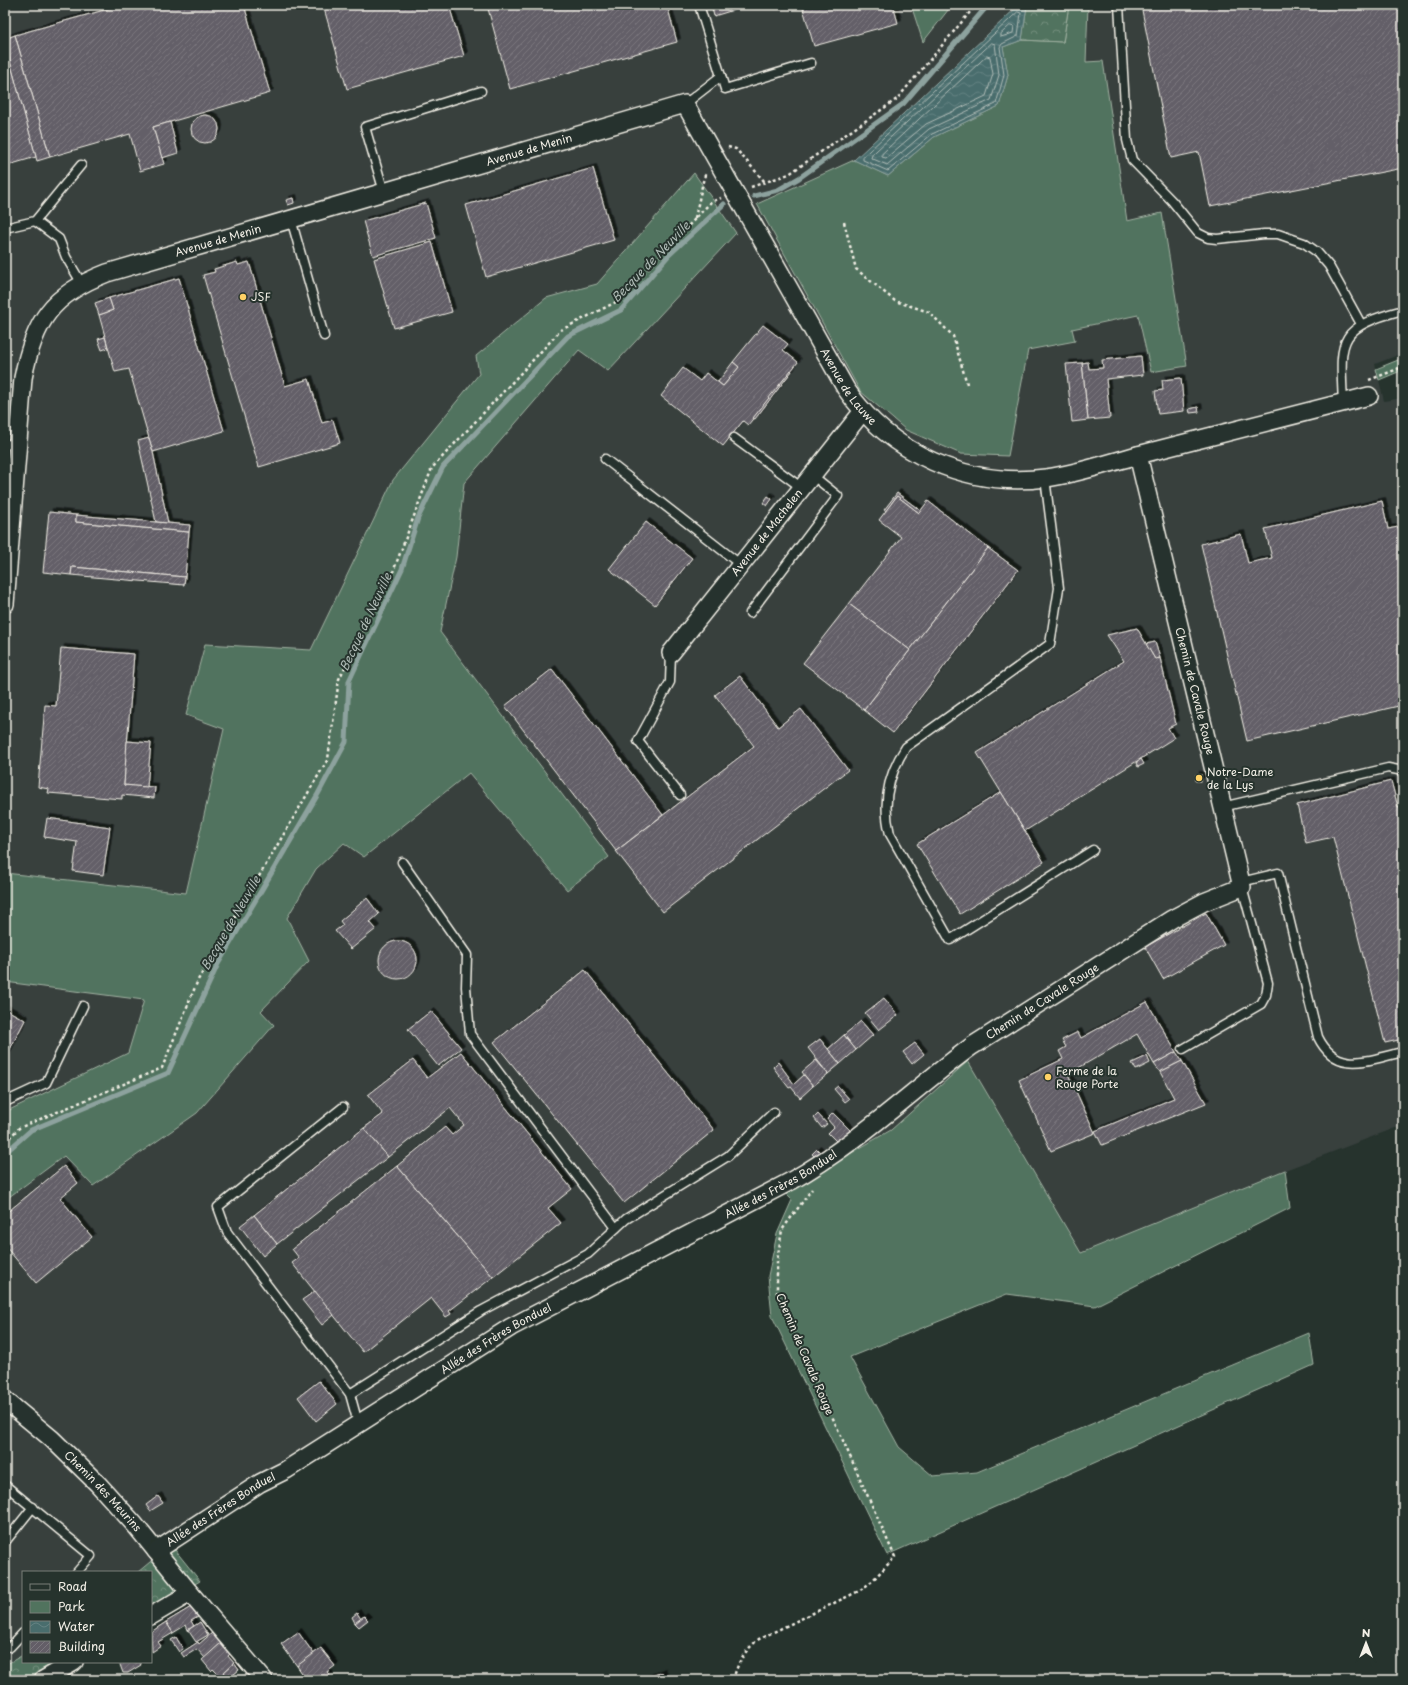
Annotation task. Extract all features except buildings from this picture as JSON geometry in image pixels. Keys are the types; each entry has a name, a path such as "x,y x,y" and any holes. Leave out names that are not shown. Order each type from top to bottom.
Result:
{"street":[{"name":"Avenue de Lauwe","path":"685,104 846,389 863,412 883,431 902,445 939,465 969,474 1000,479 1045,478 1071,474 1138,455"},
{"name":"Avenue de Menin","path":"5,604 12,444 23,378 35,333 41,322 58,301 82,284 107,273 685,104"},
{"path":"1138,455 1369,396"},
{"name":"Avenue de Machelen","path":"671,654 863,412"},
{"name":"Chemin de Cavale Rouge","path":"847,1146 946,1065 999,1029 1172,919 1241,885 1138,455"},
{"name":"Allée des Frères Bonduel","path":"156,1551 260,1483 286,1470 511,1327 792,1182 847,1146"},
{"name":"Chemin des Meurins","path":"5,1400 52,1439 98,1484 264,1680"},
{"path":"152,1615 190,1593"},
{"path":"44,1680 72,1663"}],"lane":[{"path":"699,5 725,89 810,63"},
{"path":"1119,5 1127,140 1132,160 1172,201 1193,229 1203,236 1217,238 1278,234 1294,238 1311,247 1329,266 1361,324"},
{"path":"685,104 721,76"},
{"path":"384,192 365,127 481,91"},
{"path":"5,228 35,221 81,165"},
{"path":"291,219 324,336"},
{"path":"35,221 59,239 66,257 82,284"},
{"path":"1343,403 1341,354 1351,333 1361,324 1377,317 1403,310"},
{"path":"734,438 807,482 838,496 750,613"},
{"path":"605,459 741,565"},
{"path":"1045,478 1059,588 1050,644 906,748 898,759 889,783 886,802 886,820 890,834 950,940 1093,850"},
{"path":"671,654 670,682 638,741 680,795"},
{"path":"1222,807 1388,768 1403,771"},
{"path":"402,862 467,955 466,987 470,1034 616,1228"},
{"path":"1183,1049 1260,1004 1266,995 1268,983 1241,885 1278,873 1318,1037 1323,1048 1338,1060 1350,1063 1403,1052"},
{"path":"5,1102 46,1083 83,1006"},
{"path":"343,1107 218,1207 227,1232 350,1394 358,1423"},
{"path":"350,1394 481,1311 588,1254 626,1219 728,1156 774,1112"},
{"path":"5,1485 91,1556 78,1571"},
{"path":"5,1542 33,1507"},
{"path":"10,1648 22,1634"}],"path":[{"path":"751,187 789,174 896,99 976,5"},
{"path":"706,142 736,148 765,182"},
{"path":"695,219 704,177 717,161"},
{"path":"5,1142 19,1128 162,1068 198,980 328,759 339,679 393,572 432,468 561,330 616,302 711,202 722,198"},
{"path":"844,222 856,269 895,301 928,312 953,336 967,384"},
{"path":"1369,396 1366,381 1403,367"},
{"name":"Chemin de Cavale Rouge","path":"733,1680 743,1653 759,1639 776,1629 836,1603 859,1590 870,1583 895,1557 777,1293 777,1261 782,1230 815,1185"}],"shaded area":[{"path":"5,5 1403,5 1403,353 1375,364 1384,401 1403,398 1403,1125 1285,1170 1081,1253 968,1061 891,1130 784,1192 511,1334 267,1488 175,1550 150,1562 139,1571 22,1571 22,1656 5,1665"}],"green space":[{"path":"911,5 952,5 923,42"},
{"path":"1027,5 1069,5 1063,42 1022,40"},
{"path":"1069,5 1088,5 1086,62 1103,61 1127,221 1162,213 1187,366 1151,372 1138,315 1072,329 1075,341 1028,350 1008,456 961,454 906,430 860,391 757,204 854,160 888,176 934,137 999,106 1008,75 1003,47 1022,40 1063,42"},
{"path":"694,173 736,233 608,371 579,350 464,483 456,557 440,632 609,857 567,890 469,773 364,857 344,843 316,869 287,918 309,961 261,1011 274,1025 197,1113 93,1186 64,1156 5,1200 5,1112 128,1053 144,1000 5,982 5,873 186,893 224,729 186,715 205,644 311,650 393,480 479,374 476,356 546,298 597,284"},
{"path":"1403,358 1403,370 1379,380 1376,369"},
{"path":"968,1061 1081,1253 1285,1170 1290,1208 1095,1306 1007,1294 850,1357 899,1447 933,1476 977,1472 1309,1333 1314,1365 887,1555 772,1316 768,1276 777,1234 792,1200 784,1192 891,1130"},
{"path":"175,1550 200,1581 152,1608 152,1571 139,1571 150,1562"},
{"path":"22,1656 22,1663 62,1663 34,1680 5,1680 5,1665"}],"water":[{"path":"1019,5 1027,5 1022,40 1003,47 1008,75 999,106 934,137 888,176 854,160"}],"waterway":[{"path":"754,196 778,190 799,178 903,104 988,5"},
{"name":"Becque de Neuville","path":"5,1153 31,1130 168,1073 218,964 318,794 346,742 349,681 402,569 418,518 443,467 568,336 621,310 668,256 724,204"}],"place":[{"name":"JSF","path":"243,297"},
{"name":"Notre-Dame de la Lys","path":"1199,778"},
{"name":"Ferme de la Rouge Porte","path":"1048,1077"}]}
